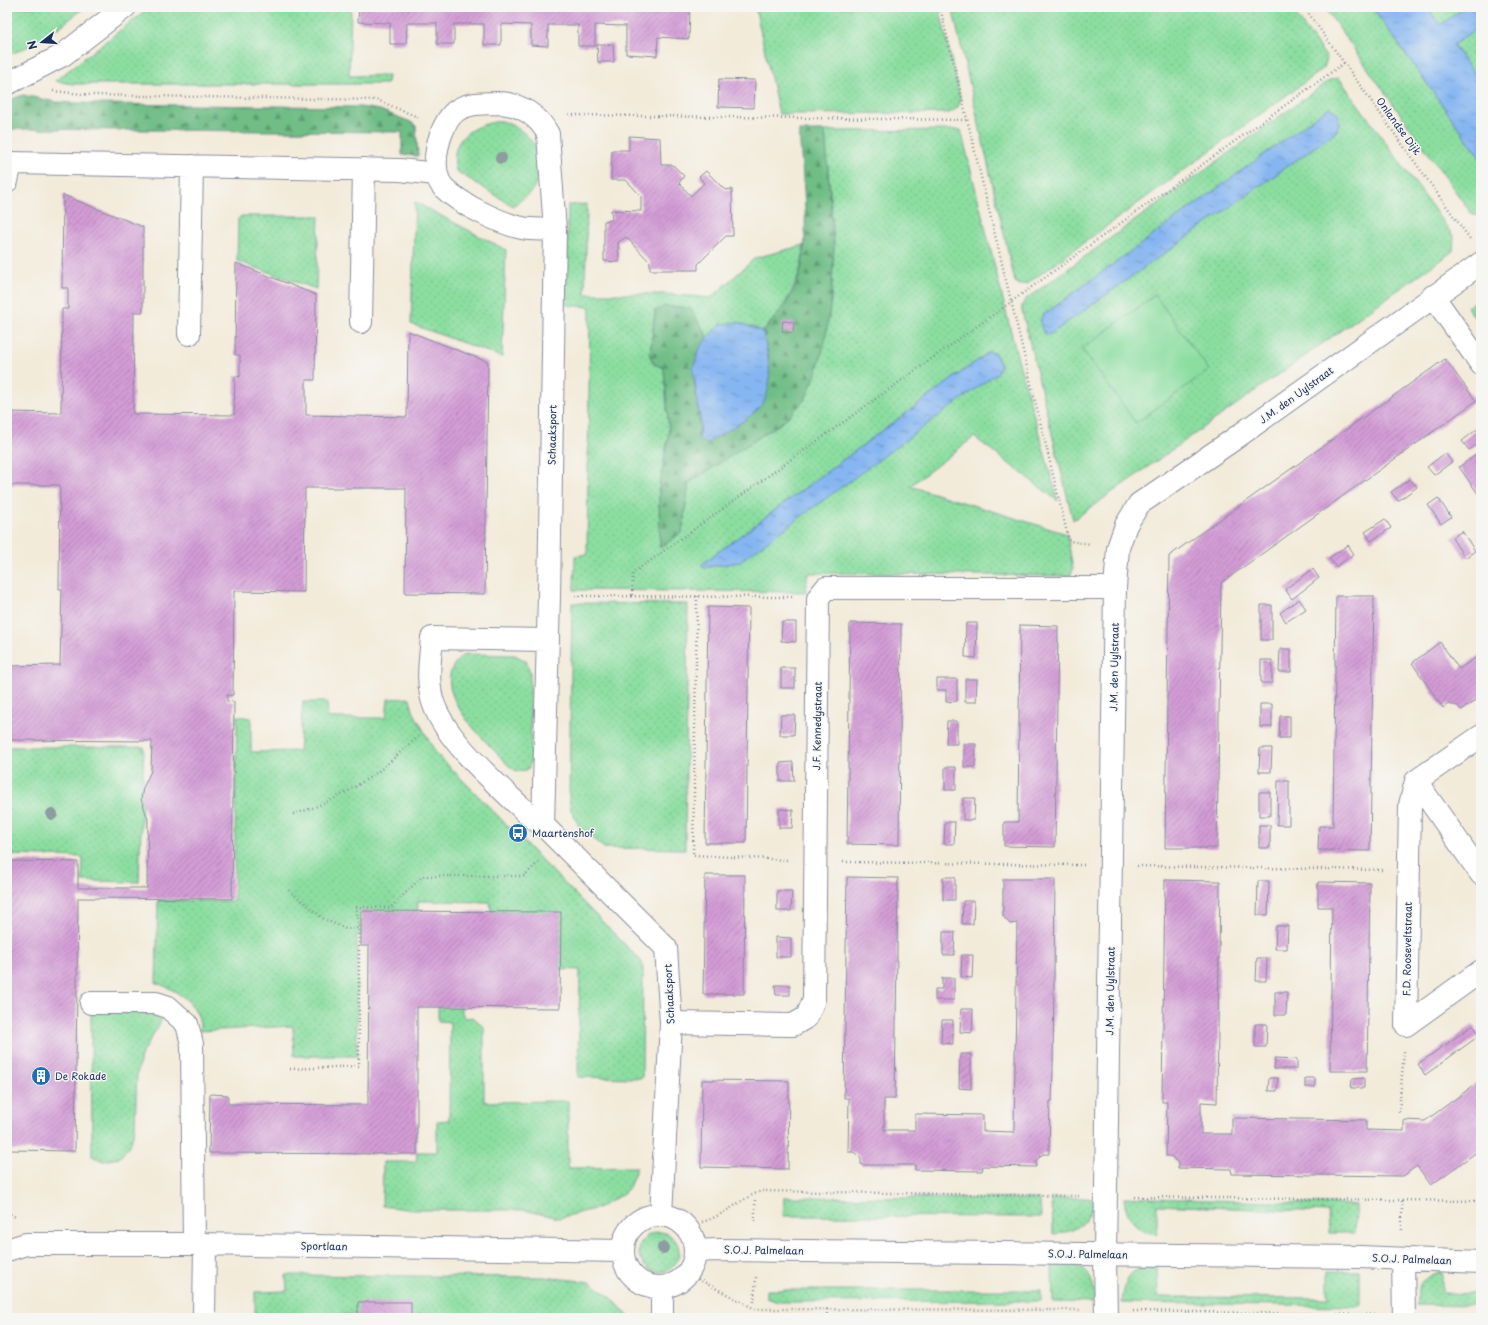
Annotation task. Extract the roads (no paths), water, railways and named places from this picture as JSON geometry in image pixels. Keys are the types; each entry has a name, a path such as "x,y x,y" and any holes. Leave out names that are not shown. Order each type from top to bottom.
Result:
{"street":[{"path":"10,83 62,55 124,7"},
{"name":"Schaaksport","path":"436,174 436,157 442,128 456,112 471,104 510,103 534,115 543,124 548,134 555,230 549,596 543,825"},
{"path":"7,181 11,163 400,170 436,174 443,188 476,210 522,228 555,230"},
{"path":"189,334 192,166"},
{"path":"361,322 364,169"},
{"name":"J.M. den Uylstraat","path":"1106,1318 1105,1254 1115,588 1118,548 1126,525 1139,504 1230,442 1432,296 1481,263"},
{"path":"1432,296 1481,364"},
{"name":"J.F. Kennedystraat","path":"671,1022 793,1025 807,1017 814,999 818,598 826,588 1115,588"},
{"name":"Schaaksport","path":"548,640 432,638 429,668 430,687 434,705 465,751 532,818 543,825 666,948 671,1022 661,1214"},
{"path":"1481,736 1416,781 1481,874"},
{"name":"F.D. Rooseveltstraat","path":"1416,781 1410,804 1406,1025 1481,970"},
{"path":"91,1003 156,1003 168,1008 187,1024 192,1044 199,1244 204,1318"},
{"path":"661,1214 674,1218 686,1226 693,1238 695,1251 693,1263 687,1273 680,1280 662,1287 652,1287 634,1278 628,1270 622,1251 624,1239 638,1220 661,1214"},
{"name":"Sportlaan","path":"7,1232 17,1247 199,1244 622,1251"},
{"name":"S.O.J. Palmelaan","path":"695,1251 1105,1254 1402,1259 1481,1262"},
{"path":"1402,1259 1404,1318"},
{"path":"662,1287 662,1318"}],"water":[{"path":"1372,7 1427,7 1440,25 1466,7 1481,7 1481,25 1453,45 1481,83 1481,159"},
{"path":"1329,107 1338,114 1339,123 1336,132 1052,333 1046,335 1041,326 1042,316"},
{"path":"738,322 763,332 769,366 768,391 761,405 748,418 707,443 699,440 701,425 693,369 700,348 708,337 721,324"},
{"path":"989,352 995,353 1001,366 996,374 739,562 703,568 702,564"}],"place":[{"name":"Maartenshof","path":"518,833"},
{"name":"De Rokade","path":"41,1076"}]}
